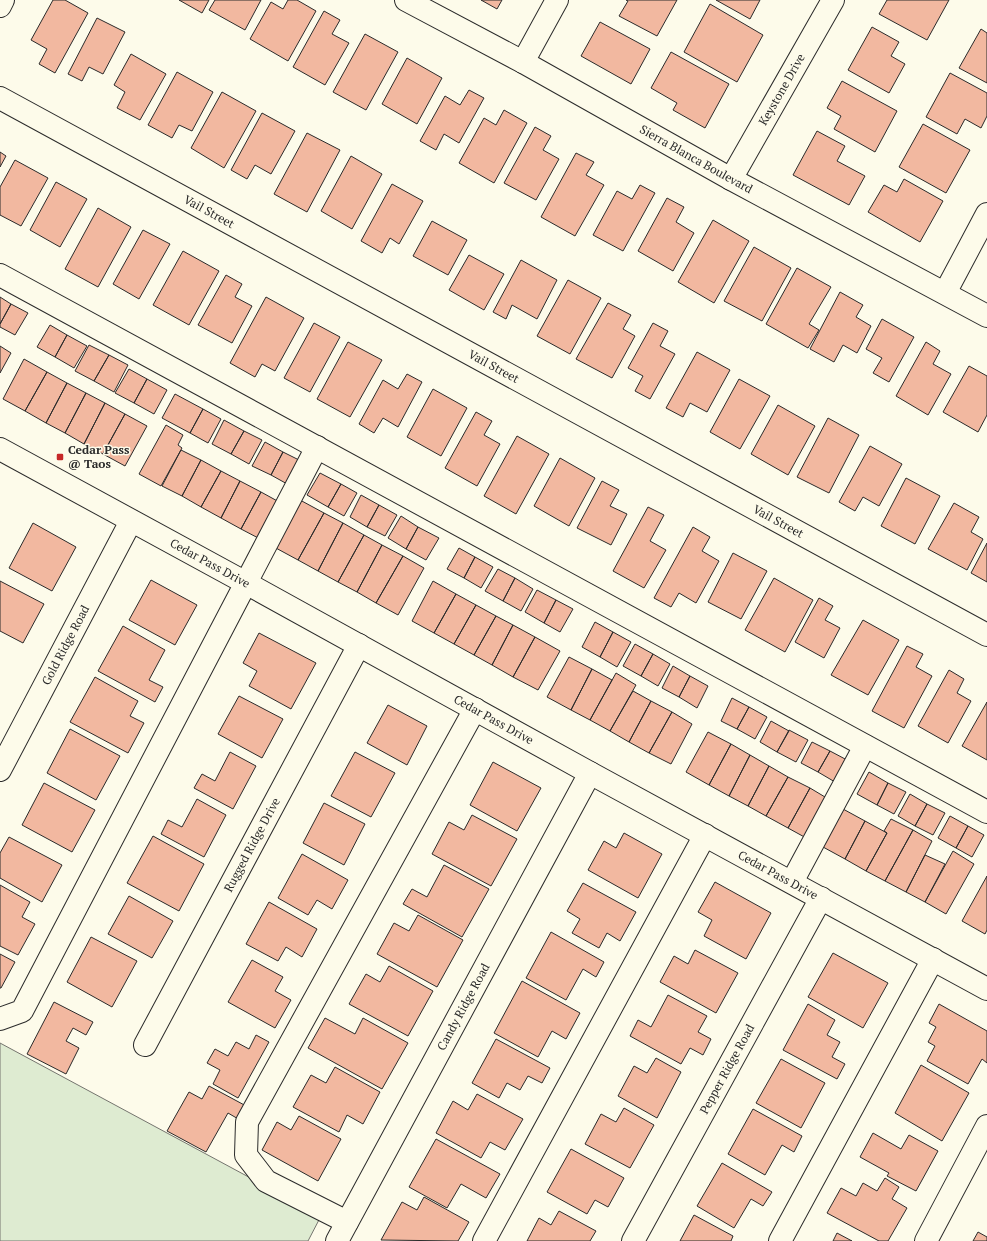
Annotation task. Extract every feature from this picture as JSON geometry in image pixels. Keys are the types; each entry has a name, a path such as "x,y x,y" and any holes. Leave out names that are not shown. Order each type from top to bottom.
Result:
{"street":[{"path":"0,6 3,0"},
{"name":"Sierra Blanca Boulevard","path":"406,0 523,62 731,179 987,316"},
{"path":"523,62 557,0"},
{"name":"Keystone Drive","path":"731,179 834,0"},
{"name":"Vail Street","path":"0,98 987,634"},
{"path":"945,293 987,214"},
{"path":"0,275 987,812"},
{"path":"0,1020 22,1012 317,448"},
{"name":"Cedar Pass Drive","path":"0,449 987,989"},
{"name":"Gold Ridge Road","path":"2,763 131,521"},
{"name":"Rugged Ridge Drive","path":"145,1045 359,645"},
{"path":"347,1222 266,1181 246,1155 247,1122 475,709"},
{"path":"792,882 865,746"},
{"name":"Candy Ridge Road","path":"336,1241 590,773"},
{"path":"484,1241 705,835"},
{"name":"Pepper Ridge Road","path":"633,1241 821,898"},
{"path":"780,1241 933,959"},
{"path":"926,1241 987,1126"}],"green space":[{"path":"0,1043 321,1216 308,1241 0,1241"}],"building":[{"path":"53,0 65,0 88,13 55,73 39,64 47,49 31,40"},
{"path":"179,0 209,0 202,13"},
{"path":"215,0 261,0 245,30 209,10"},
{"path":"288,0 297,0 316,11 288,61 250,39 271,2 283,9"},
{"path":"481,0 502,0 497,9"},
{"path":"626,0 677,0 657,36 619,16 628,1"},
{"path":"716,0 760,0 750,19"},
{"path":"887,0 949,0 927,40 879,14"},
{"path":"710,4 763,35 737,82 684,52"},
{"path":"324,11 340,20 332,34 349,43 325,85 293,67"},
{"path":"97,18 125,32 103,74 89,67 82,81 68,74"},
{"path":"600,22 650,49 631,84 581,56"},
{"path":"872,27 899,42 891,56 905,64 889,93 848,70"},
{"path":"981,29 987,33 987,83 959,68"},
{"path":"365,34 398,52 366,110 333,92"},
{"path":"671,52 729,84 705,128 673,110 677,103 651,88"},
{"path":"131,54 166,74 140,120 117,108 125,92 114,85"},
{"path":"407,58 442,78 417,124 382,104"},
{"path":"177,72 213,92 192,131 179,125 172,138 148,125"},
{"path":"950,73 987,93 987,116 981,128 965,119 957,134 926,117"},
{"path":"842,81 897,111 875,152 834,129 841,116 827,108"},
{"path":"469,90 484,98 459,143 444,134 436,150 420,141 445,96 460,105"},
{"path":"222,92 256,111 224,168 191,148"},
{"path":"504,110 527,123 494,183 459,163 484,118 496,125"},
{"path":"262,113 295,131 271,174 255,165 247,179 231,170"},
{"path":"923,124 970,150 946,193 899,167"},
{"path":"535,127 551,136 543,150 559,159 536,200 504,183"},
{"path":"817,131 845,146 837,161 865,176 849,205 793,175"},
{"path":"307,133 340,150 307,212 274,194"},
{"path":"0,152 6,156 0,167"},
{"path":"576,153 594,162 586,175 604,185 575,236 541,217"},
{"path":"351,156 382,174 352,229 321,211"},
{"path":"15,160 48,178 21,226 0,215 0,187"},
{"path":"904,179 943,201 920,242 868,212 884,185 897,192"},
{"path":"56,182 87,199 60,247 30,230"},
{"path":"392,184 423,201 399,244 390,238 382,253 361,241"},
{"path":"640,185 655,193 623,251 593,235 617,191 632,199"},
{"path":"667,198 684,207 676,222 694,233 673,271 638,251"},
{"path":"98,208 131,227 98,287 65,269"},
{"path":"713,220 749,241 714,303 678,282"},
{"path":"432,221 467,240 448,275 413,256"},
{"path":"143,230 170,244 139,299 113,284"},
{"path":"754,247 791,268 762,321 724,301"},
{"path":"183,251 219,271 189,325 153,305"},
{"path":"469,255 504,274 484,310 449,290"},
{"path":"521,260 557,280 537,319 512,305 506,319 493,312"},
{"path":"797,268 831,287 809,324 819,330 808,348 766,324"},
{"path":"226,275 242,284 235,297 252,306 232,343 198,325"},
{"path":"568,280 601,298 570,354 537,336"},
{"path":"840,292 863,305 856,317 871,326 857,353 843,345 834,362 810,349"},
{"path":"0,297 11,304 0,324"},
{"path":"266,297 304,318 275,371 262,364 255,377 230,363"},
{"path":"608,303 631,315 623,329 635,336 612,378 576,359"},
{"path":"11,304 28,313 15,335 0,327 0,324"},
{"path":"882,319 914,337 889,382 873,373 882,358 866,349"},
{"path":"314,323 340,337 310,392 284,378"},
{"path":"653,323 668,331 660,346 675,354 650,399 635,391 643,376 628,368"},
{"path":"50,325 67,335 55,357 37,347"},
{"path":"67,335 87,346 74,368 55,357"},
{"path":"348,342 382,360 350,417 317,399"},
{"path":"926,342 940,351 933,364 951,374 928,415 896,396"},
{"path":"89,345 109,355 94,381 75,371"},
{"path":"0,346 11,353 0,373"},
{"path":"697,352 730,370 707,412 690,403 683,417 666,408"},
{"path":"109,355 128,365 114,392 94,381"},
{"path":"24,359 47,372 25,411 3,399"},
{"path":"969,366 987,376 987,415 978,432 943,412"},
{"path":"129,369 147,379 134,403 115,393"},
{"path":"47,372 67,383 46,423 25,411"},
{"path":"407,374 422,382 398,427 383,418 374,433 359,424 383,380 398,389"},
{"path":"147,379 167,390 154,414 134,403"},
{"path":"739,379 770,396 740,449 710,432"},
{"path":"67,383 86,393 65,433 46,423"},
{"path":"433,389 467,408 441,456 407,437"},
{"path":"86,393 105,403 84,444 65,433"},
{"path":"175,394 203,409 190,433 162,418"},
{"path":"105,403 125,414 103,454 84,444"},
{"path":"778,405 815,426 788,475 751,454"},
{"path":"203,409 221,419 208,443 190,433"},
{"path":"476,412 492,421 484,435 500,444 477,486 445,468"},
{"path":"125,414 147,426 125,466 103,454"},
{"path":"828,418 859,435 829,493 797,477"},
{"path":"224,420 244,431 231,454 212,444"},
{"path":"166,425 183,435 178,445 182,448 161,486 139,474"},
{"path":"244,431 262,440 249,464 231,454"},
{"path":"517,436 549,454 516,514 484,496"},
{"path":"265,442 283,452 271,475 252,466"},
{"path":"870,446 902,464 879,506 863,497 855,511 839,502"},
{"path":"181,450 201,460 182,496 162,486"},
{"path":"283,452 301,461 289,485 271,475"},
{"path":"560,458 595,478 569,526 534,506"},
{"path":"201,460 221,471 201,507 182,496"},
{"path":"221,471 240,481 221,518 201,507"},
{"path":"320,473 341,484 328,507 307,495"},
{"path":"906,478 940,496 915,544 881,526"},
{"path":"240,481 261,492 241,529 221,518"},
{"path":"602,481 619,490 610,506 627,514 611,545 577,528"},
{"path":"341,484 357,493 344,516 328,507"},
{"path":"261,492 281,503 262,540 241,529"},
{"path":"361,495 379,505 367,527 350,517"},
{"path":"300,500 324,513 298,560 274,547"},
{"path":"954,503 979,517 971,532 983,539 967,570 928,549"},
{"path":"379,505 397,515 385,536 367,527"},
{"path":"648,507 664,515 650,541 666,550 644,588 613,571"},
{"path":"324,513 343,523 318,571 298,560"},
{"path":"401,516 418,527 406,549 388,538"},
{"path":"33,523 76,547 52,591 9,568"},
{"path":"343,523 364,535 338,582 318,571"},
{"path":"418,527 439,538 426,560 406,549"},
{"path":"693,527 710,537 702,551 719,561 696,603 679,593 671,607 654,598"},
{"path":"364,535 382,545 357,592 338,582"},
{"path":"987,543 987,582 971,573"},
{"path":"382,545 403,556 376,603 357,592"},
{"path":"459,548 475,557 464,578 447,569"},
{"path":"733,553 767,571 741,619 708,602"},
{"path":"403,556 424,568 398,615 376,603"},
{"path":"475,557 493,567 481,588 464,578"},
{"path":"498,569 515,578 503,601 485,591"},
{"path":"515,578 533,589 521,611 503,601"},
{"path":"774,578 813,600 785,652 745,630"},
{"path":"151,580 197,605 175,645 129,620"},
{"path":"0,581 44,604 23,643 0,631"},
{"path":"433,581 456,594 434,633 412,621"},
{"path":"537,590 556,600 544,623 525,612"},
{"path":"456,594 476,605 454,644 434,633"},
{"path":"819,598 833,606 825,620 840,628 824,658 795,642"},
{"path":"556,600 573,609 560,632 544,623"},
{"path":"476,605 496,616 474,655 454,644"},
{"path":"496,616 513,625 492,665 474,655"},
{"path":"863,620 899,640 868,695 831,675"},
{"path":"595,622 613,632 600,657 582,647"},
{"path":"513,625 535,637 513,677 492,665"},
{"path":"123,626 165,650 149,680 163,687 155,702 98,671"},
{"path":"613,632 631,642 617,667 600,657"},
{"path":"259,633 316,663 291,709 249,686 257,671 243,663"},
{"path":"535,637 560,651 538,690 513,677"},
{"path":"635,644 653,654 641,676 623,666"},
{"path":"907,646 923,654 916,667 932,676 904,728 872,711"},
{"path":"653,654 670,664 658,686 641,676"},
{"path":"569,657 592,669 571,710 547,697"},
{"path":"673,666 690,676 679,697 662,688"},
{"path":"592,669 612,680 590,720 571,710"},
{"path":"949,670 964,679 957,693 971,701 948,743 918,726"},
{"path":"616,673 636,685 610,731 590,720"},
{"path":"690,676 708,686 697,708 679,697"},
{"path":"95,677 138,701 130,716 144,723 128,753 70,722"},
{"path":"633,691 651,701 629,742 610,731"},
{"path":"239,696 283,719 262,758 218,734"},
{"path":"732,698 749,707 737,729 721,721"},
{"path":"651,701 672,712 649,753 629,742"},
{"path":"987,702 987,760 962,746"},
{"path":"388,705 427,726 407,765 367,743"},
{"path":"749,707 767,717 755,739 737,729"},
{"path":"672,712 692,724 671,764 649,753"},
{"path":"771,721 789,731 777,752 760,742"},
{"path":"70,729 120,756 96,800 47,773"},
{"path":"789,730 808,740 796,762 777,752"},
{"path":"708,732 731,744 709,785 686,772"},
{"path":"812,742 830,751 818,772 801,763"},
{"path":"731,744 750,755 729,796 709,785"},
{"path":"830,751 847,760 835,782 818,772"},
{"path":"230,752 256,766 233,809 194,788 202,774 215,781"},
{"path":"355,752 395,773 371,817 331,796"},
{"path":"750,755 769,766 748,806 729,796"},
{"path":"493,762 541,788 517,831 470,805"},
{"path":"769,766 788,777 766,816 748,806"},
{"path":"869,772 888,783 877,805 857,794"},
{"path":"788,777 810,788 788,828 766,816"},
{"path":"44,783 95,810 72,852 22,825"},
{"path":"888,783 906,792 894,814 877,805"},
{"path":"810,788 830,800 808,839 788,828"},
{"path":"910,794 927,804 915,826 898,816"},
{"path":"197,799 226,815 204,857 161,834 168,820 182,827"},
{"path":"324,803 365,824 344,865 303,843"},
{"path":"927,804 945,813 933,835 915,826"},
{"path":"843,809 865,821 845,859 823,847"},
{"path":"472,815 517,839 491,886 432,854 449,822 464,830"},
{"path":"950,816 968,826 956,848 938,838"},
{"path":"891,819 913,830 885,881 866,871 887,833 884,831"},
{"path":"865,821 887,833 866,871 845,859"},
{"path":"968,826 984,835 972,857 956,848"},
{"path":"913,830 932,841 906,892 885,881"},
{"path":"624,833 662,854 638,898 588,870 604,841 616,848"},
{"path":"153,836 204,864 179,911 127,883"},
{"path":"9,837 62,865 42,902 0,878 0,853"},
{"path":"953,851 974,864 946,914 925,902"},
{"path":"302,854 348,880 332,909 317,900 308,915 278,898"},
{"path":"925,855 945,864 925,902 906,892"},
{"path":"444,865 489,889 462,937 403,904 412,889 427,897"},
{"path":"987,876 987,930 985,934 962,921"},
{"path":"715,882 771,913 746,959 704,936 712,920 698,912"},
{"path":"583,883 636,912 620,941 607,933 599,948 572,933 580,919 567,911"},
{"path":"0,885 30,902 22,917 35,924 18,955 0,946"},
{"path":"129,896 173,921 152,958 108,934"},
{"path":"269,902 317,929 302,957 286,947 278,961 246,944"},
{"path":"418,915 463,940 437,987 377,954 394,923 409,931"},
{"path":"551,932 604,962 596,977 583,969 566,1000 526,978"},
{"path":"91,937 137,961 112,1007 67,982"},
{"path":"695,950 738,973 716,1013 660,982 674,956 688,964"},
{"path":"833,953 888,983 863,1028 808,997"},
{"path":"0,954 15,962 1,988 0,988"},
{"path":"252,960 283,977 275,991 291,1000 275,1028 228,1002"},
{"path":"389,966 433,991 408,1036 349,1004 366,974 380,982"},
{"path":"522,981 580,1013 566,1039 552,1031 538,1057 494,1033"},
{"path":"668,995 707,1016 698,1032 711,1039 703,1055 690,1048 681,1064 630,1036 638,1020 651,1027"},
{"path":"54,1002 93,1022 86,1035 73,1028 66,1041 79,1048 66,1074 27,1054"},
{"path":"808,1004 835,1020 827,1035 840,1042 832,1057 845,1064 837,1079 783,1050"},
{"path":"939,1004 987,1031 987,1063 982,1059 968,1084 927,1061 935,1046 928,1042 936,1027 929,1023"},
{"path":"325,1018 355,1034 363,1018 408,1043 382,1089 308,1048"},
{"path":"256,1035 269,1042 238,1098 213,1084 220,1070 207,1063 215,1049 228,1056 236,1042 249,1049"},
{"path":"496,1039 550,1068 542,1083 528,1076 520,1090 507,1083 499,1098 472,1083"},
{"path":"656,1058 681,1072 657,1118 618,1096 634,1066 647,1073"},
{"path":"781,1059 825,1083 801,1128 756,1103"},
{"path":"921,1065 969,1093 942,1141 895,1113"},
{"path":"335,1067 380,1092 363,1124 347,1115 339,1132 293,1107 311,1075 326,1083"},
{"path":"209,1086 248,1107 240,1120 228,1113 206,1152 167,1131 189,1092 202,1099"},
{"path":"477,1094 523,1119 505,1150 490,1142 481,1158 436,1133 453,1101 468,1110"},
{"path":"624,1108 654,1125 630,1168 585,1144 601,1114 616,1122"},
{"path":"753,1109 802,1136 794,1152 782,1145 765,1175 728,1154"},
{"path":"299,1116 341,1139 318,1181 262,1150 277,1122 291,1130"},
{"path":"873,1133 901,1149 909,1135 938,1151 916,1191 887,1176 889,1173 860,1157"},
{"path":"436,1139 500,1174 486,1198 461,1184 447,1208 409,1187"},
{"path":"571,1149 624,1178 608,1207 595,1200 587,1214 547,1192"},
{"path":"722,1163 772,1192 763,1206 751,1199 734,1228 697,1206"},
{"path":"885,1178 899,1187 892,1199 907,1208 888,1241 879,1241 827,1213 841,1188 856,1196 863,1183 877,1191"},
{"path":"424,1197 469,1222 458,1241 381,1240 402,1202 417,1210"},
{"path":"559,1211 596,1231 590,1241 527,1241 539,1218 551,1225"},
{"path":"694,1215 733,1236 731,1241 680,1241"},
{"path":"978,1232 987,1237 987,1241 973,1241"},
{"path":"837,1233 852,1241 833,1241"}],"place":[{"name":"Cedar Pass @ Taos","path":"60,457"}]}
